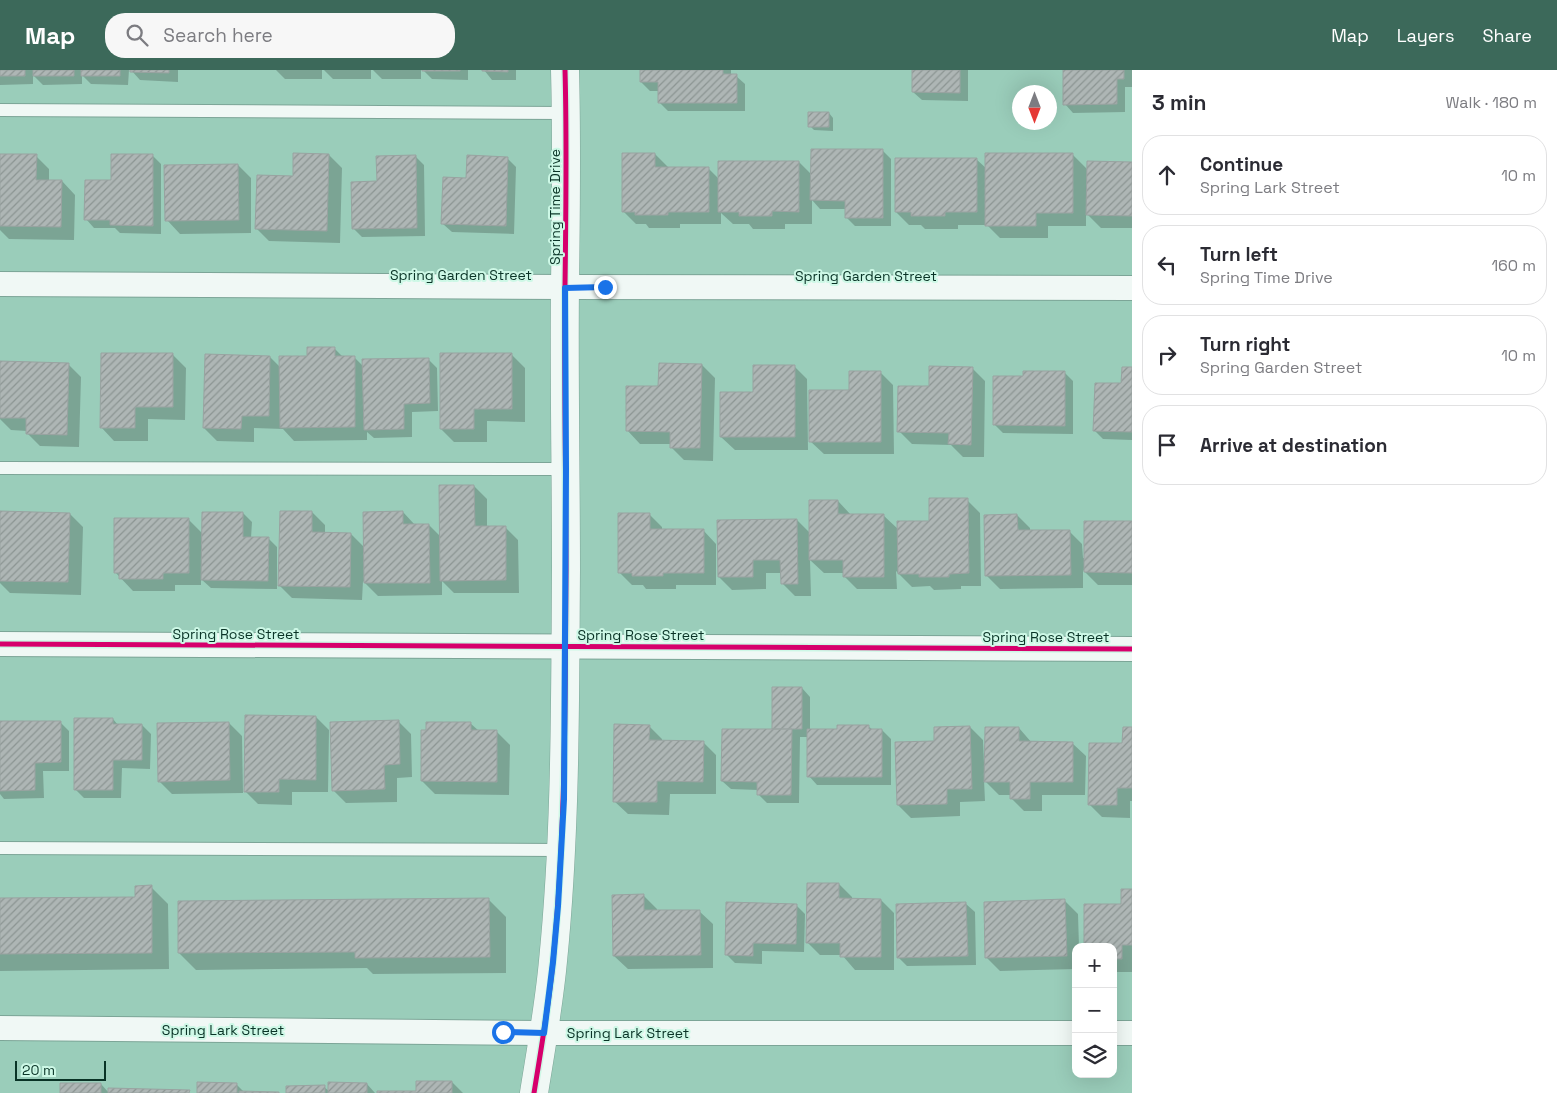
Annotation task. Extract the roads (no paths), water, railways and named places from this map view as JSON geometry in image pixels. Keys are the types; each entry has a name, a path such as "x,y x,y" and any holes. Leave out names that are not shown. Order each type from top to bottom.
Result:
{"street":[{"name":"Spring Time Drive","path":"534,1093 554,953 564,799 565,288 567,200 565,70"},
{"name":"Spring Garden Street","path":"0,284 565,288 1132,288"},
{"name":"Spring Rose Street","path":"0,644 1132,649"},
{"name":"Spring Lark Street","path":"0,1028 544,1033 1072,1033"},
{"path":"1117,1033 1132,1033"}],"lane":[{"path":"0,110 566,113"},
{"path":"0,468 566,469"},
{"path":"0,848 560,850"}]}
